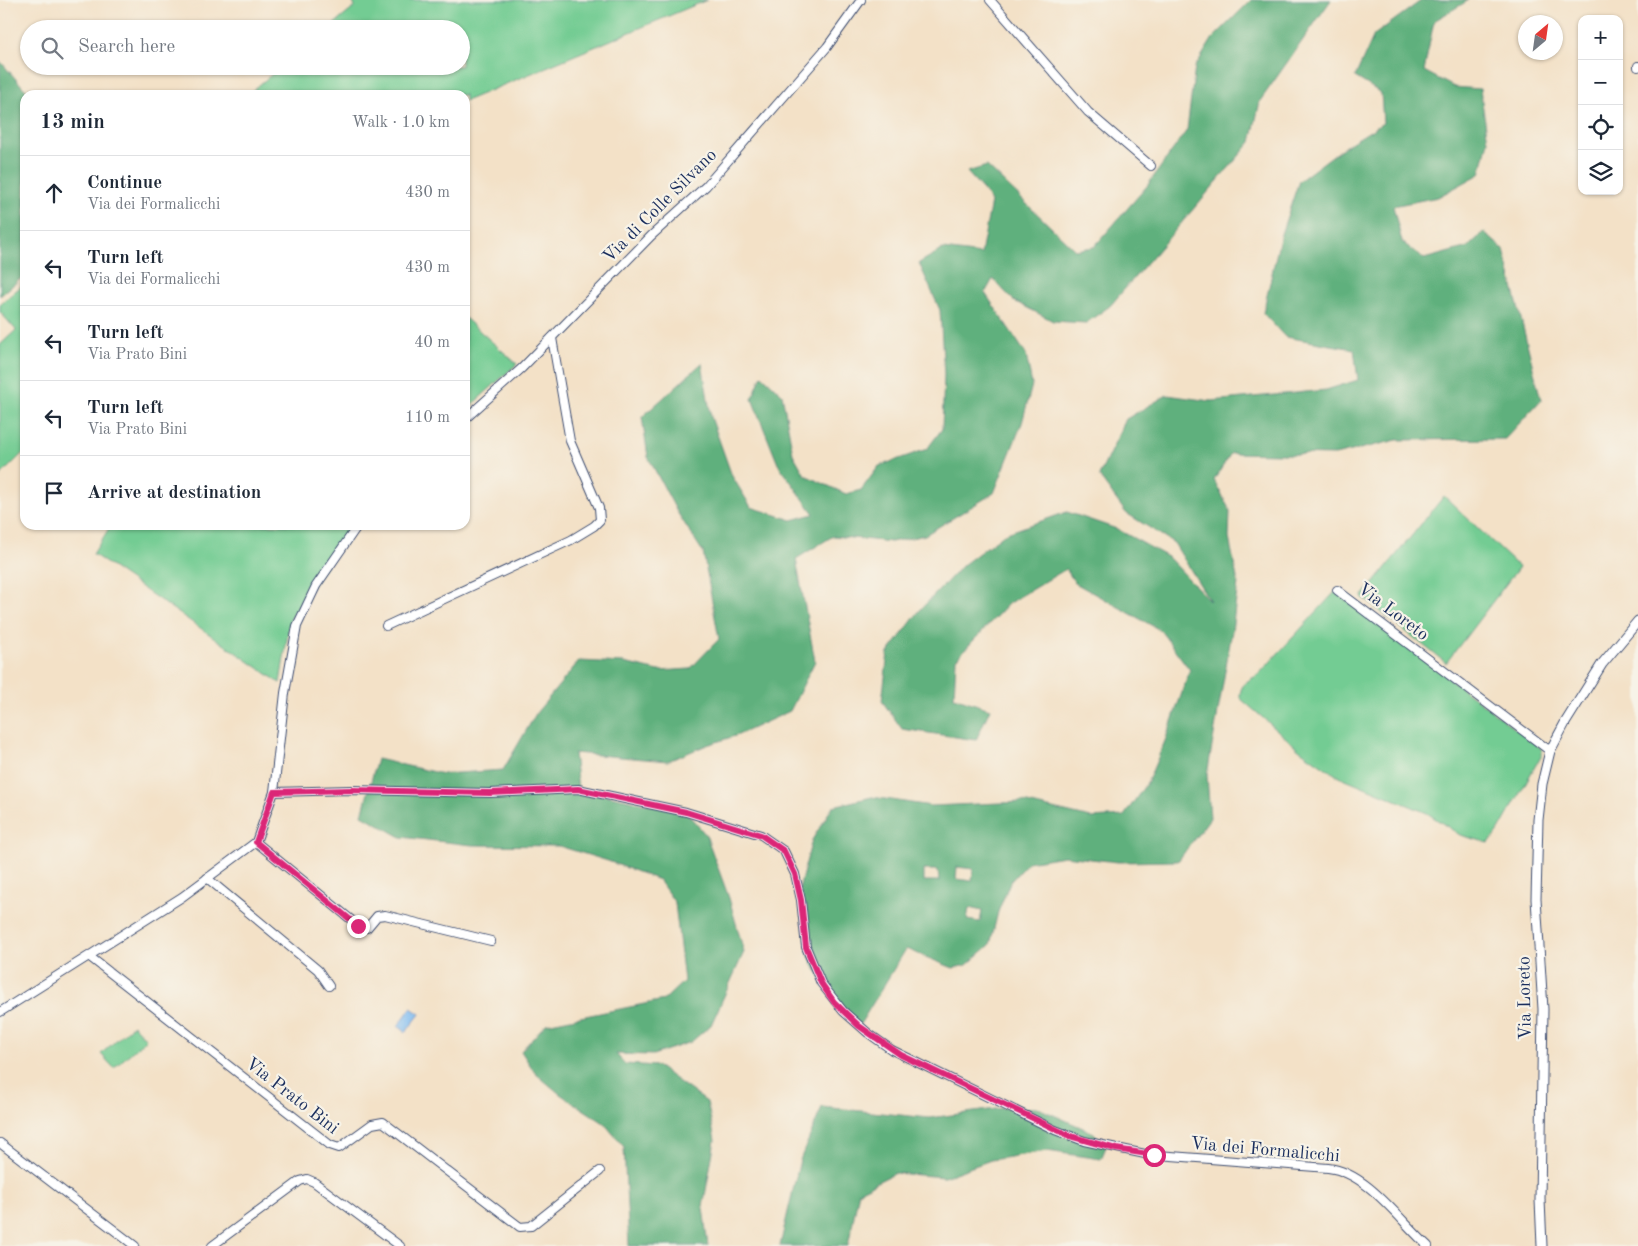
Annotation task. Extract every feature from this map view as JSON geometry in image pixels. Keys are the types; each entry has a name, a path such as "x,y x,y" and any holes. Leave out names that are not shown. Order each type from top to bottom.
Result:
{"street":[{"name":"Via di Colle Silvano","path":"470,415 488,401 651,236 712,179 755,127 827,48 861,0"},
{"path":"990,0 1084,108 1151,166"},
{"path":"386,626 571,540 594,526 600,520 599,508 570,441 552,338"},
{"path":"0,1012 90,957 182,897 256,842 274,792 285,693 298,626 313,591 355,530"},
{"name":"Via Loreto","path":"1337,590 1550,751"},
{"name":"Via Loreto","path":"1542,1246 1540,1200 1543,1009 1536,899 1539,812 1550,751 1602,664 1638,621"},
{"name":"Via dei Formalicchi","path":"274,792 351,790 490,793 578,789 686,812 757,834 777,845 789,859 799,889 806,947 821,983 843,1011 868,1033 892,1050 1055,1130 1084,1141 1145,1154 1328,1168 1344,1171 1371,1190 1428,1246"},
{"path":"256,842 360,927 368,928 377,916 388,915 491,941"},
{"path":"207,878 318,970 330,986"},
{"name":"Via Prato Bini","path":"90,957 330,1146 339,1148 372,1124 383,1122 522,1228 531,1226 600,1171"},
{"path":"0,1143 136,1246"},
{"path":"212,1246 300,1181 307,1179 314,1182 400,1246"}],"green space":[{"path":"352,0 707,0 470,99 470,90 253,90 271,75 470,75 470,20 339,20 355,7"},
{"path":"1251,0 1331,0 1260,101 1251,142 1110,306 1086,323 1053,321 1014,301 993,279 985,293 1026,354 1032,385 1022,423 994,493 925,535 891,542 833,536 796,559 815,661 790,711 738,735 668,761 574,753 578,789 686,812 706,835 729,898 744,952 711,1025 691,1042 653,1055 616,1054 625,1064 657,1066 707,1102 715,1140 703,1207 708,1246 629,1246 624,1147 604,1123 560,1094 535,1073 521,1051 546,1024 664,1000 684,981 675,903 659,880 608,861 559,846 472,845 401,837 362,815 377,759 443,774 503,770 537,712 579,661 624,663 659,671 690,669 719,639 703,552 677,512 648,457 642,417 702,363 711,417 732,476 751,507 792,520 814,514 778,464 752,399 762,375 782,394 793,454 805,475 846,494 861,490 879,466 927,449 942,429 944,374 940,310 919,263 943,249 981,254 991,202 967,172 987,166 1075,250 1094,247 1147,186 1187,130 1195,67 1213,38"},
{"path":"1422,0 1469,0 1434,21 1424,71 1454,87 1480,89 1488,141 1480,174 1438,197 1393,206 1402,242 1424,259 1468,247 1484,232 1504,250 1541,400 1505,439 1397,440 1335,455 1231,453 1214,480 1230,511 1229,538 1238,583 1232,631 1207,775 1210,818 1178,861 1118,862 1064,856 1028,862 1010,882 998,912 990,945 967,965 953,968 906,949 859,1026 835,1002 809,957 799,889 812,840 833,806 872,797 931,806 1023,802 1091,818 1124,816 1148,781 1165,741 1190,670 1160,630 1075,583 1066,569 1009,603 956,659 954,697 990,709 976,740 902,729 882,701 888,653 920,610 963,565 1004,534 1067,512 1117,529 1168,557 1210,601 1174,543 1126,513 1099,476 1126,419 1167,395 1211,401 1326,390 1358,380 1354,349 1285,337 1263,313 1281,234 1299,181 1344,147 1383,123 1381,93 1355,77 1374,35","holes":["957,867 973,869 972,881 956,879","924,870 938,870 939,881 924,881","969,908 982,911 980,922 967,920"]},
{"path":"0,61 26,90 20,90 20,279 0,296"},
{"path":"20,287 20,456 0,476 0,345 16,330 0,312 0,304"},
{"path":"470,322 517,364 470,406"},
{"path":"1444,496 1519,567 1446,663 1362,597"},
{"path":"108,530 350,530 290,620 280,683 93,554"},
{"path":"1335,592 1542,749 1542,754 1499,830 1489,843 1460,835 1427,813 1336,775 1300,750 1240,698 1243,686 1258,675"},
{"path":"133,1025 146,1039 114,1068 101,1054"},
{"path":"822,1107 930,1118 1010,1107 1038,1108 1094,1133 1106,1147 1101,1159 1047,1151 991,1160 944,1177 895,1173 859,1191 848,1246 780,1246 800,1160"}],"water":[{"path":"411,1008 420,1014 406,1032 398,1026"}],"route":[{"path":"358,926 256,842 274,792 351,790 490,793 578,789 686,812 757,834 770,840 784,851 795,874 799,889 806,947 815,972 834,1002 859,1026 883,1044 901,1055 1055,1130 1084,1141 1135,1153 1154,1155"}]}
